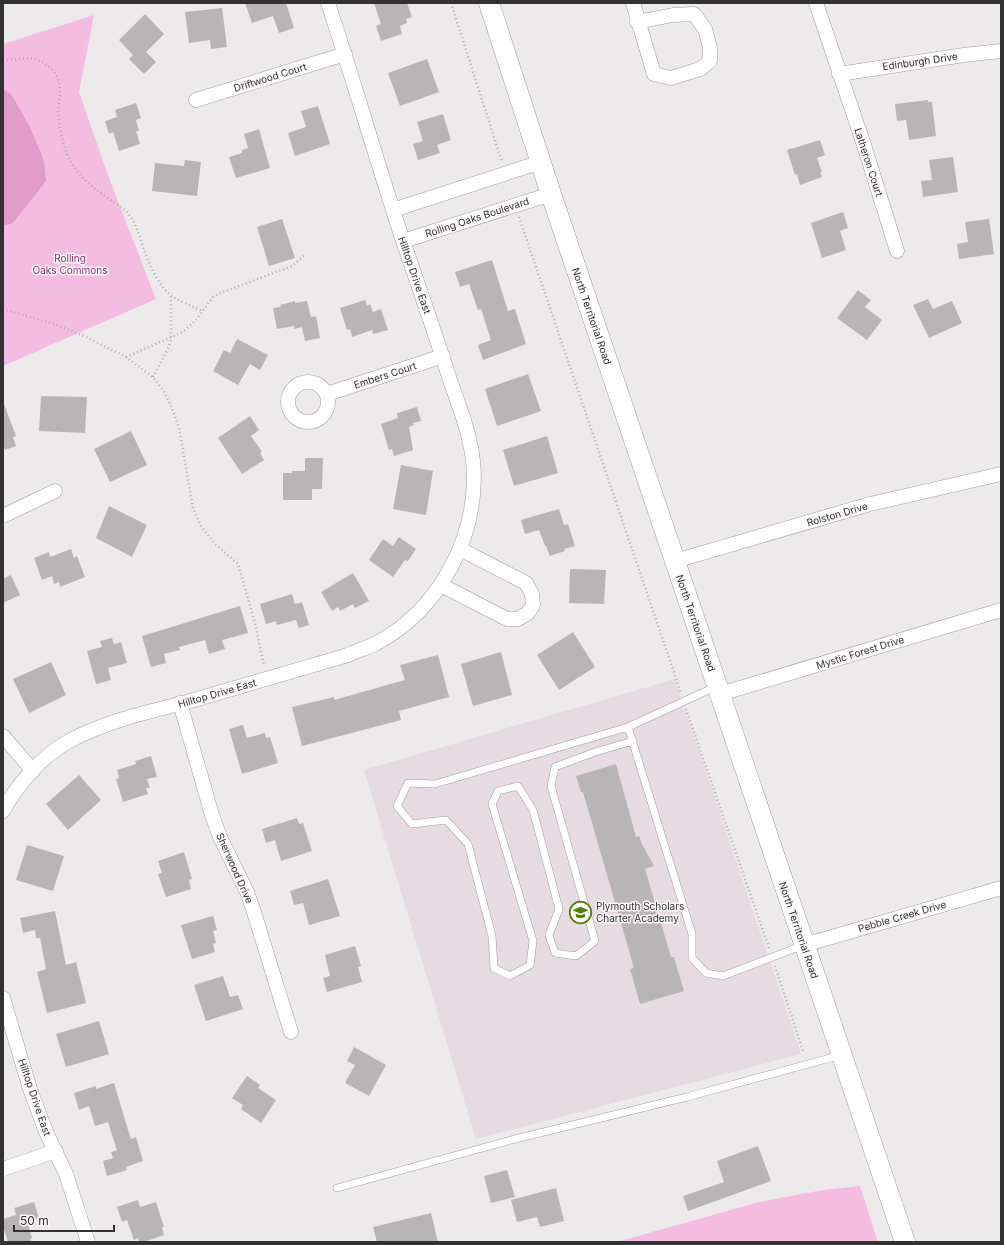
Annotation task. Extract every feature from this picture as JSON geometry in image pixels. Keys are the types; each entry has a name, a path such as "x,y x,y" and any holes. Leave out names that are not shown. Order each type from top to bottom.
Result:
{"main road":[{"name":"North Territorial Road","path":"489,3 551,194 905,1242"}],"street":[{"name":"Hilltop Drive East","path":"3,811 20,786 33,771 57,749 84,733 122,720 348,655 375,644 409,620 426,604 452,566 460,550 467,529 472,506 474,484 473,462 467,430 403,241 328,3"},
{"path":"633,3 637,22 654,74 672,78 700,69 710,61 710,48 705,29 694,14 673,15 637,22"},
{"name":"Latheron Court","path":"816,3 864,145 897,251"},
{"name":"Edinburgh Drive","path":"839,74 949,57 1001,51"},
{"name":"Driftwood Court","path":"196,100 345,54"},
{"path":"393,210 541,162"},
{"name":"Rolling Oaks Boulevard","path":"403,241 551,194"},
{"name":"Embers Court","path":"327,394 443,356"},
{"name":"Rolston Drive","path":"675,561 870,504 1001,474"},
{"path":"3,516 55,491"},
{"path":"440,585 507,619 518,619 528,614 533,605 532,594 526,583 460,550"},
{"name":"Mystic Forest Drive","path":"719,690 1001,610"},
{"name":"Sherwood Drive","path":"180,703 212,815 220,838 247,892 253,908 291,1032"},
{"path":"3,736 33,771"},
{"name":"Pebble Creek Drive","path":"804,945 1001,888"},
{"name":"Hilltop Drive East","path":"3,998 30,1089 46,1132 66,1174 88,1242"},
{"path":"3,1169 56,1151"}],"lane":[{"path":"633,741 595,752 555,767 551,786 595,941 576,956 554,953 549,935 559,909 533,810 518,786 498,791 492,804 533,941 530,965 510,976 494,968 492,936 468,844 446,820 412,824 397,806 408,783 435,784 628,727 684,701 719,690"},
{"path":"628,727 692,934 692,958 706,973 723,976 804,945"},
{"path":"337,1188 511,1140 687,1097 841,1055"}],"path":[{"path":"451,3 506,173"},
{"path":"3,59 32,57 42,61 59,78 58,120 69,158 80,174 91,186 123,208 130,216 136,226 154,272 171,295 202,311"},
{"path":"515,206 803,1051"},
{"path":"126,357 183,332 196,320 213,297 218,294 292,266 306,254"},
{"path":"153,376 169,347 171,338 171,295"},
{"path":"3,309 54,324 84,336 126,357 153,376 164,392 172,408 179,428 193,508 201,526 215,544 238,564 255,623 267,678"}],"shaded area":[{"path":"3,89 11,94 30,127 44,161 46,181 13,223 3,226"},
{"name":"Plymouth Scholars Charter Academy","path":"675,679 801,1054 476,1139 364,770"}],"green space":[{"name":"Rolling Oaks Commons","path":"94,15 79,92 109,178 156,299 3,366 3,44"},
{"path":"860,1186 878,1242 617,1242 759,1202 823,1190"}],"building":[{"path":"245,3 286,3 294,28 279,33 273,16 252,23"},
{"path":"374,3 407,3 412,17 406,19 407,23 400,26 402,34 381,41 376,26 381,24"},
{"path":"222,8 227,47 211,49 210,40 189,43 185,12"},
{"path":"145,14 164,34 146,52 156,62 144,74 129,59 133,55 119,40"},
{"path":"427,59 439,92 400,106 388,73"},
{"path":"928,100 928,102 932,102 936,136 909,140 906,120 897,121 895,104"},
{"path":"136,103 141,118 136,120 139,131 136,131 140,144 119,151 113,132 109,134 105,121 117,117 115,110"},
{"path":"318,106 330,144 295,156 288,133 306,127 301,111"},
{"path":"443,114 451,140 437,145 440,153 418,160 413,144 423,141 417,122"},
{"path":"259,129 270,168 236,178 229,157 242,153 242,150 248,148 244,134"},
{"path":"820,140 825,155 817,158 822,172 820,172 822,177 800,185 797,174 795,175 787,150"},
{"path":"953,157 958,192 923,197 921,181 932,180 929,160"},
{"path":"185,160 201,162 197,196 152,191 155,163 184,166"},
{"path":"843,212 848,228 840,231 846,250 822,258 811,223"},
{"path":"282,219 295,258 269,266 257,227"},
{"path":"989,219 994,254 959,259 957,244 968,242 965,222"},
{"path":"492,260 508,311 515,309 526,344 483,360 478,345 491,340 481,309 478,310 469,284 460,287 455,272"},
{"path":"858,290 871,300 865,307 882,320 867,340 837,318"},
{"path":"928,299 933,309 952,301 962,323 929,338 913,305"},
{"path":"365,300 367,306 370,304 373,312 381,309 388,330 373,334 372,330 352,337 350,329 347,330 340,308"},
{"path":"295,301 295,303 307,301 311,317 316,316 320,338 305,341 302,327 294,329 294,326 277,329 273,308 281,307 280,305"},
{"path":"237,339 268,355 260,370 250,364 238,385 213,371 224,350 230,353"},
{"path":"528,374 541,411 497,426 485,389"},
{"path":"41,396 87,397 85,433 39,431"},
{"path":"3,404 16,436 13,437 16,446 5,450 3,444"},
{"path":"417,407 421,421 413,423 414,425 409,427 413,450 394,456 392,449 389,450 381,424 398,418 397,413"},
{"path":"250,416 259,430 251,436 262,452 260,453 264,460 242,474 218,438"},
{"path":"131,431 147,465 110,482 94,449"},
{"path":"547,436 558,473 514,486 503,450"},
{"path":"305,458 323,458 322,489 312,489 312,500 283,500 283,473 305,471"},
{"path":"401,465 433,471 426,515 393,509"},
{"path":"109,506 147,525 132,557 96,538"},
{"path":"559,509 564,525 568,524 575,546 564,549 565,551 550,556 539,530 525,534 521,520"},
{"path":"399,537 416,549 408,561 405,560 393,577 369,560 383,539 393,546"},
{"path":"71,549 74,558 77,556 85,577 60,587 59,582 54,584 52,576 42,580 34,558 49,552 50,557"},
{"path":"570,569 606,570 604,604 569,603"},
{"path":"353,573 369,601 355,608 353,604 340,611 338,607 332,611 321,592"},
{"path":"11,575 20,595 3,603 3,579"},
{"path":"292,594 295,604 302,602 309,625 299,628 296,620 277,625 276,621 266,624 260,604"},
{"path":"240,606 248,633 222,640 225,649 209,654 205,640 179,647 180,650 164,654 166,663 151,667 142,636"},
{"path":"573,632 595,667 559,690 537,655"},
{"path":"112,638 114,644 121,642 127,663 108,668 111,680 96,684 87,651 102,647 100,641"},
{"path":"501,652 512,695 473,706 461,664"},
{"path":"438,655 449,697 399,711 401,720 302,746 292,707 334,697 334,700 405,680 400,665"},
{"path":"51,662 66,695 29,713 13,679"},
{"path":"243,725 247,738 265,733 266,738 270,737 278,763 242,774 229,729"},
{"path":"151,756 157,777 147,779 150,788 146,788 148,794 123,802 116,779 119,778 117,770 136,764 135,761"},
{"path":"616,764 636,837 639,836 654,866 645,869 671,957 674,957 684,991 640,1004 630,969 634,968 583,792 581,792 576,776"},
{"path":"79,775 101,800 68,830 46,804"},
{"path":"297,818 299,824 303,823 312,851 281,861 275,840 266,843 262,829"},
{"path":"27,845 64,856 53,891 16,880"},
{"path":"184,852 192,879 189,880 191,889 166,897 158,874 162,873 158,861"},
{"path":"328,879 340,916 309,925 303,903 294,905 290,891"},
{"path":"55,911 66,965 76,962 86,1003 47,1013 37,972 46,969 40,938 36,938 35,930 23,933 20,918"},
{"path":"213,916 217,930 213,931 216,943 213,944 215,952 192,959 181,925"},
{"path":"355,946 361,966 358,967 362,982 327,992 323,978 330,976 325,955"},
{"path":"223,976 230,997 238,995 243,1009 206,1021 194,985"},
{"path":"99,1021 109,1054 66,1067 56,1034"},
{"path":"354,1047 386,1065 369,1096 345,1083 355,1065 347,1061"},
{"path":"247,1076 260,1085 258,1088 276,1100 261,1123 241,1109 243,1105 232,1098"},
{"path":"114,1083 131,1139 136,1137 143,1161 126,1167 127,1170 107,1176 103,1161 113,1158 111,1152 117,1150 108,1122 95,1126 89,1106 79,1110 74,1093 96,1086 96,1089"},
{"path":"758,1146 771,1181 688,1211 683,1196 724,1182 717,1161"},
{"path":"507,1170 515,1197 491,1203 484,1176"},
{"path":"556,1188 564,1221 540,1227 537,1217 517,1222 511,1200"},
{"path":"138,1200 140,1207 156,1202 164,1227 162,1227 164,1235 144,1242 139,1242 138,1238 134,1240 127,1220 122,1222 117,1207"},
{"path":"34,1202 39,1218 27,1221 32,1238 30,1239 31,1242 8,1242 3,1226 3,1219 16,1215 14,1208"},
{"path":"431,1213 438,1242 377,1242 373,1227"}],"place":[{"name":"Plymouth Scholars Charter Academy","path":"580,912"}]}
